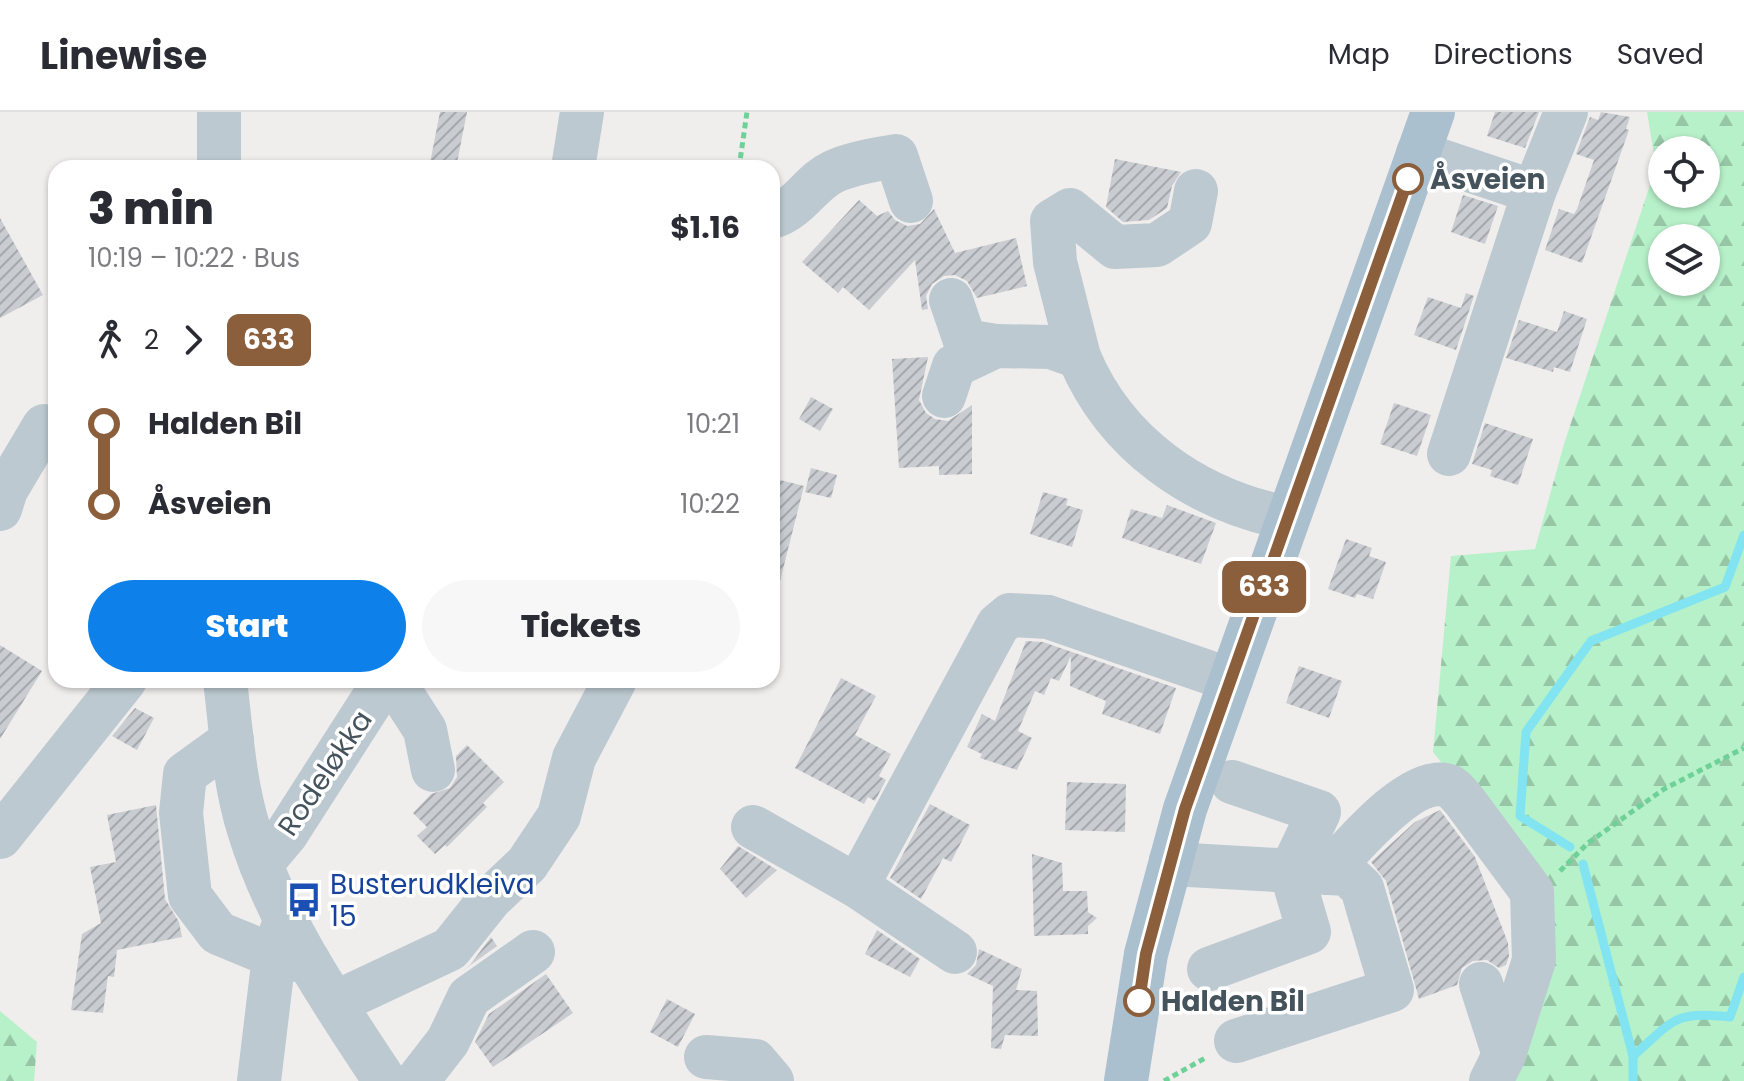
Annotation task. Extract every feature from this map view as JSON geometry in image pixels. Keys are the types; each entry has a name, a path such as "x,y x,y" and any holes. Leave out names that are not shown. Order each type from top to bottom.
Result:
{"main road":[{"path":"1126,1081 1146,954 1171,860 1231,680 1433,112"}],"street":[{"path":"219,112 219,160"},
{"path":"574,160 582,112"},
{"path":"1449,454 1534,192 1566,112"},
{"path":"1418,153 1534,192"},
{"path":"780,212 802,199 831,172 896,156 911,201"},
{"path":"1196,191 1190,223 1157,245 1115,247 1070,210 1052,221 1055,262 1079,357 1092,387 1117,421 1177,476 1234,502 1288,518"},
{"path":"951,300 965,341 996,346 1051,347 1079,357"},
{"path":"944,396 954,366 996,346"},
{"path":"0,449 48,423"},
{"path":"0,509 6,490 48,425"},
{"path":"857,886 998,625 1010,615 1048,617 1231,680"},
{"path":"226,688 248,828 289,946 335,1003 385,1081"},
{"name":"Rodeløkka","path":"261,864 287,833 380,688"},
{"path":"398,688 425,730 433,770"},
{"path":"335,1003 450,949 490,899 527,864 559,816 574,758 611,688"},
{"path":"0,837 140,689"},
{"path":"232,740 185,774 181,813 190,896 218,933 289,946"},
{"path":"1209,969 1325,926 1310,872 1319,812 1232,782"},
{"path":"1310,872 1392,807 1433,785 1450,787 1463,799 1532,892 1534,960 1497,1068"},
{"path":"753,827 857,886 955,952"},
{"path":"1171,860 1189,865 1347,874 1362,888 1392,990 1236,1041"},
{"path":"259,1081 289,946"},
{"path":"417,1081 448,1041 469,997 533,952"},
{"path":"1481,984 1497,1068"},
{"path":"706,1057 755,1061 772,1081"}],"path":[{"path":"740,160 747,112"},
{"path":"1570,863 1588,843 1664,789 1744,748"},
{"path":"1163,1081 1236,1041"}],"green space":[{"path":"1647,112 1744,112 1744,1081 1501,1081 1522,864 1433,752 1451,556 1535,549 1564,444 1648,191 1648,208 1720,208 1720,136 1651,136"},
{"path":"0,1011 37,1042 34,1081 0,1081"}],"building":[{"path":"440,112 467,112 458,160 431,160"},
{"path":"1495,112 1539,112 1525,148 1487,136"},
{"path":"1601,112 1630,117 1626,129 1629,130 1582,263 1545,250 1559,209 1574,214 1577,209 1594,160 1576,154 1590,117 1598,120"},
{"path":"1115,159 1181,172 1172,186 1167,208 1149,220 1123,222 1106,207"},
{"path":"1463,195 1498,206 1485,244 1451,232"},
{"path":"859,200 877,216 888,211 895,220 907,226 920,224 934,209 955,253 1016,238 1027,286 977,298 967,281 955,275 944,276 932,284 926,296 928,309 922,310 915,260 869,310 843,287 838,293 802,262"},
{"path":"0,218 43,295 0,318"},
{"path":"1466,293 1474,296 1456,350 1414,335 1428,297 1461,308"},
{"path":"1564,311 1587,319 1570,372 1554,367 1553,372 1506,358 1519,320 1557,332"},
{"path":"928,357 919,400 926,413 935,419 948,421 972,405 972,474 939,475 939,466 899,468 892,359"},
{"path":"811,397 833,409 820,431 799,419"},
{"path":"1394,403 1431,415 1417,456 1380,444"},
{"path":"1485,423 1533,439 1518,485 1490,476 1492,470 1472,464"},
{"path":"811,468 837,475 831,498 805,492"},
{"path":"780,480 804,486 780,581"},
{"path":"1043,492 1068,499 1066,505 1083,510 1072,547 1030,534"},
{"path":"1167,505 1216,523 1201,564 1122,538 1131,509 1162,518"},
{"path":"1346,539 1372,548 1369,556 1386,562 1373,599 1357,594 1355,598 1328,589"},
{"path":"1026,641 1043,642 1176,688 1160,734 1102,714 1106,701 1070,686 1071,656 1059,681 1051,678 1044,695 1035,691 1018,731 1032,738 1017,770 980,758 982,754 967,747 982,714 995,721"},
{"path":"0,645 42,671 0,739"},
{"path":"1299,666 1342,681 1329,718 1286,703"},
{"path":"841,678 876,696 855,735 891,754 879,776 886,780 875,801 868,797 864,804 795,768"},
{"path":"135,708 154,718 137,750 112,736"},
{"path":"467,745 504,782 483,803 487,807 447,847 445,845 435,854 417,836 427,827 413,813 431,794 450,788 457,777 456,756"},
{"path":"1067,782 1126,784 1125,832 1065,830"},
{"path":"930,804 970,825 951,862 943,858 921,899 890,878"},
{"path":"156,805 165,899 179,922 182,937 117,950 114,977 108,976 103,1013 71,1010 82,934 101,923 90,867 116,862 107,815"},
{"path":"1440,810 1475,857 1508,943 1509,956 1506,965 1499,968 1487,960 1473,961 1462,968 1457,985 1419,999 1386,881 1371,862 1415,822"},
{"path":"738,846 777,870 746,898 720,869"},
{"path":"1032,854 1062,863 1063,891 1087,891 1088,912 1097,918 1088,926 1088,934 1034,936"},
{"path":"877,930 920,959 910,977 865,954"},
{"path":"491,937 497,946 461,972 470,965"},
{"path":"979,949 1022,969 1016,990 1037,991 1038,1036 1005,1035 1001,1049 991,1048 993,986 967,974 976,965"},
{"path":"546,974 573,1013 493,1067 475,1042 489,1014"},
{"path":"667,999 695,1014 678,1047 650,1032"}],"waterway":[{"path":"1570,847 1520,816 1526,732 1591,641 1725,587 1744,535"},
{"path":"1583,864 1633,1056 1633,1081"},
{"path":"1633,1056 1667,1026 1685,1017 1730,1017 1744,977"}],"bus line":[{"name":"633","path":"1139,1001 1146,954 1185,809 1408,179"}],"place":[{"name":"Åsveien","path":"1408,179"},
{"name":"Busterudkleiva 15","path":"304,900"},
{"name":"Halden Bil","path":"1139,1001"}]}
